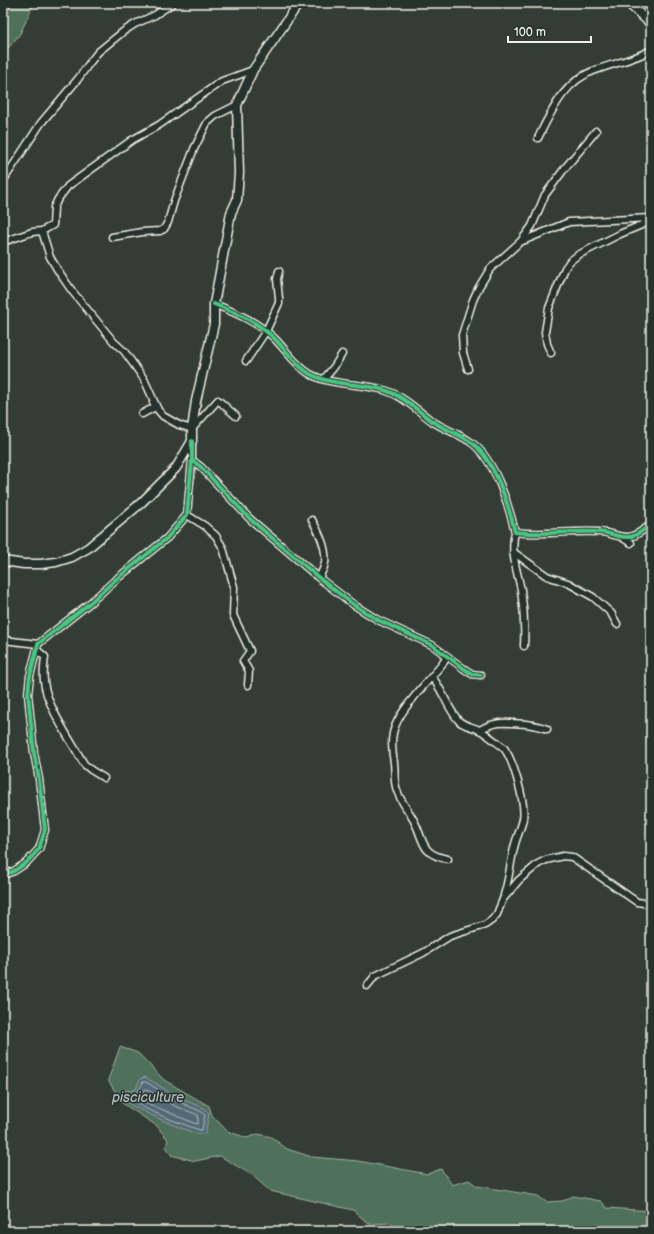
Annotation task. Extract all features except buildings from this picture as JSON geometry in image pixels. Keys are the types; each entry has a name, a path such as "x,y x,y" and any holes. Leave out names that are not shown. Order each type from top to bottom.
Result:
{"main road":[{"path":"3,561 24,564 56,562 72,557 88,548 141,503 172,472 192,441 192,429 202,375 214,324 214,304 232,213 237,200 240,172 237,105 253,70 299,3"},
{"path":"628,3 651,24"}],"street":[{"path":"157,3 171,4"},
{"path":"3,181 41,123 78,79 98,52 124,31 135,24 156,15 171,4"},
{"path":"538,138 559,98 581,77 595,70 636,58 651,50"},
{"path":"3,242 32,232 42,231 52,225 54,207 68,186 132,140 222,82 253,70"},
{"path":"112,237 142,232 160,231 164,229 168,222 174,201 194,149 207,123 215,116 237,105"},
{"path":"468,369 463,353 462,335 473,300 479,287 490,269 520,242 532,226 545,196 596,131"},
{"path":"520,242 569,222 651,219"},
{"path":"551,353 547,344 545,332 549,308 565,268 570,260 651,219"},
{"path":"42,231 50,257 57,269 114,342 124,350 144,379 153,402 163,416 179,425 192,429 218,400 236,416"},
{"path":"246,361 266,331 280,298 277,278 279,271"},
{"path":"214,304 250,320 266,331 299,365 310,374 324,379 368,386 394,394 441,428 476,446 502,488 512,518 515,532 513,552 525,621 524,646"},
{"path":"324,379 334,368 342,354"},
{"path":"142,414 154,407 153,402"},
{"path":"3,875 14,871 26,863 39,849 45,830 28,694 30,676 38,647 114,581 167,538 187,515 192,460 192,441"},
{"path":"192,460 201,467 250,519 319,578 354,605 378,620 432,645 472,674 481,675"},
{"path":"187,515 205,526 216,536 223,548 232,574 234,587 233,615 250,651 243,661 249,671 248,685"},
{"path":"312,520 317,528 324,554 325,563 319,578"},
{"path":"621,537 634,536 651,525"},
{"path":"515,532 541,534 601,532 621,537 631,543"},
{"path":"513,552 547,576 568,583 594,597 611,613 618,624"},
{"path":"3,640 38,647 45,657 44,682 50,702 58,718 84,764 104,778"},
{"path":"443,653 446,660 401,715 393,731 391,748 396,787 402,802 413,819 428,850 434,856 448,859"},
{"path":"367,986 375,976 423,953 450,936 485,925 492,920 497,914 508,883 514,848 523,819 522,797 512,765 504,748 480,730 464,725 452,712 444,694 432,677"},
{"path":"480,730 492,724 509,722 536,725 547,730"},
{"path":"503,899 519,880 538,864 546,860 563,856 572,857 637,902 651,904"}],"green space":[{"path":"13,3 34,3 20,34 3,54 3,15"},
{"path":"120,1047 138,1053 164,1080 209,1106 212,1115 227,1131 247,1138 258,1134 271,1137 287,1149 312,1157 358,1161 427,1174 441,1169 452,1185 469,1180 477,1186 538,1196 546,1202 563,1201 573,1196 601,1201 607,1208 651,1211 651,1231 398,1231 390,1223 369,1224 353,1210 270,1191 252,1175 220,1156 195,1161 171,1155 166,1146 168,1140 157,1126 122,1103 108,1080"}],"water":[{"name":"pisciculture","path":"145,1077 179,1098 204,1108 209,1114 205,1134 199,1134 178,1127 122,1100 124,1091 136,1089 140,1079"}],"cycle path":[{"path":"214,304 238,314 267,332 300,367 310,374 328,381 391,392 403,399 432,421 472,443 488,460 500,484 515,532 599,532 629,537 638,534 651,525"},
{"path":"3,875 14,871 26,863 39,849 45,830 39,779 34,753 28,694 30,676 38,644 167,538 187,515 192,460 192,441"},
{"path":"192,460 201,467 250,519 319,578 354,605 378,620 432,645 472,674 481,675"}]}
